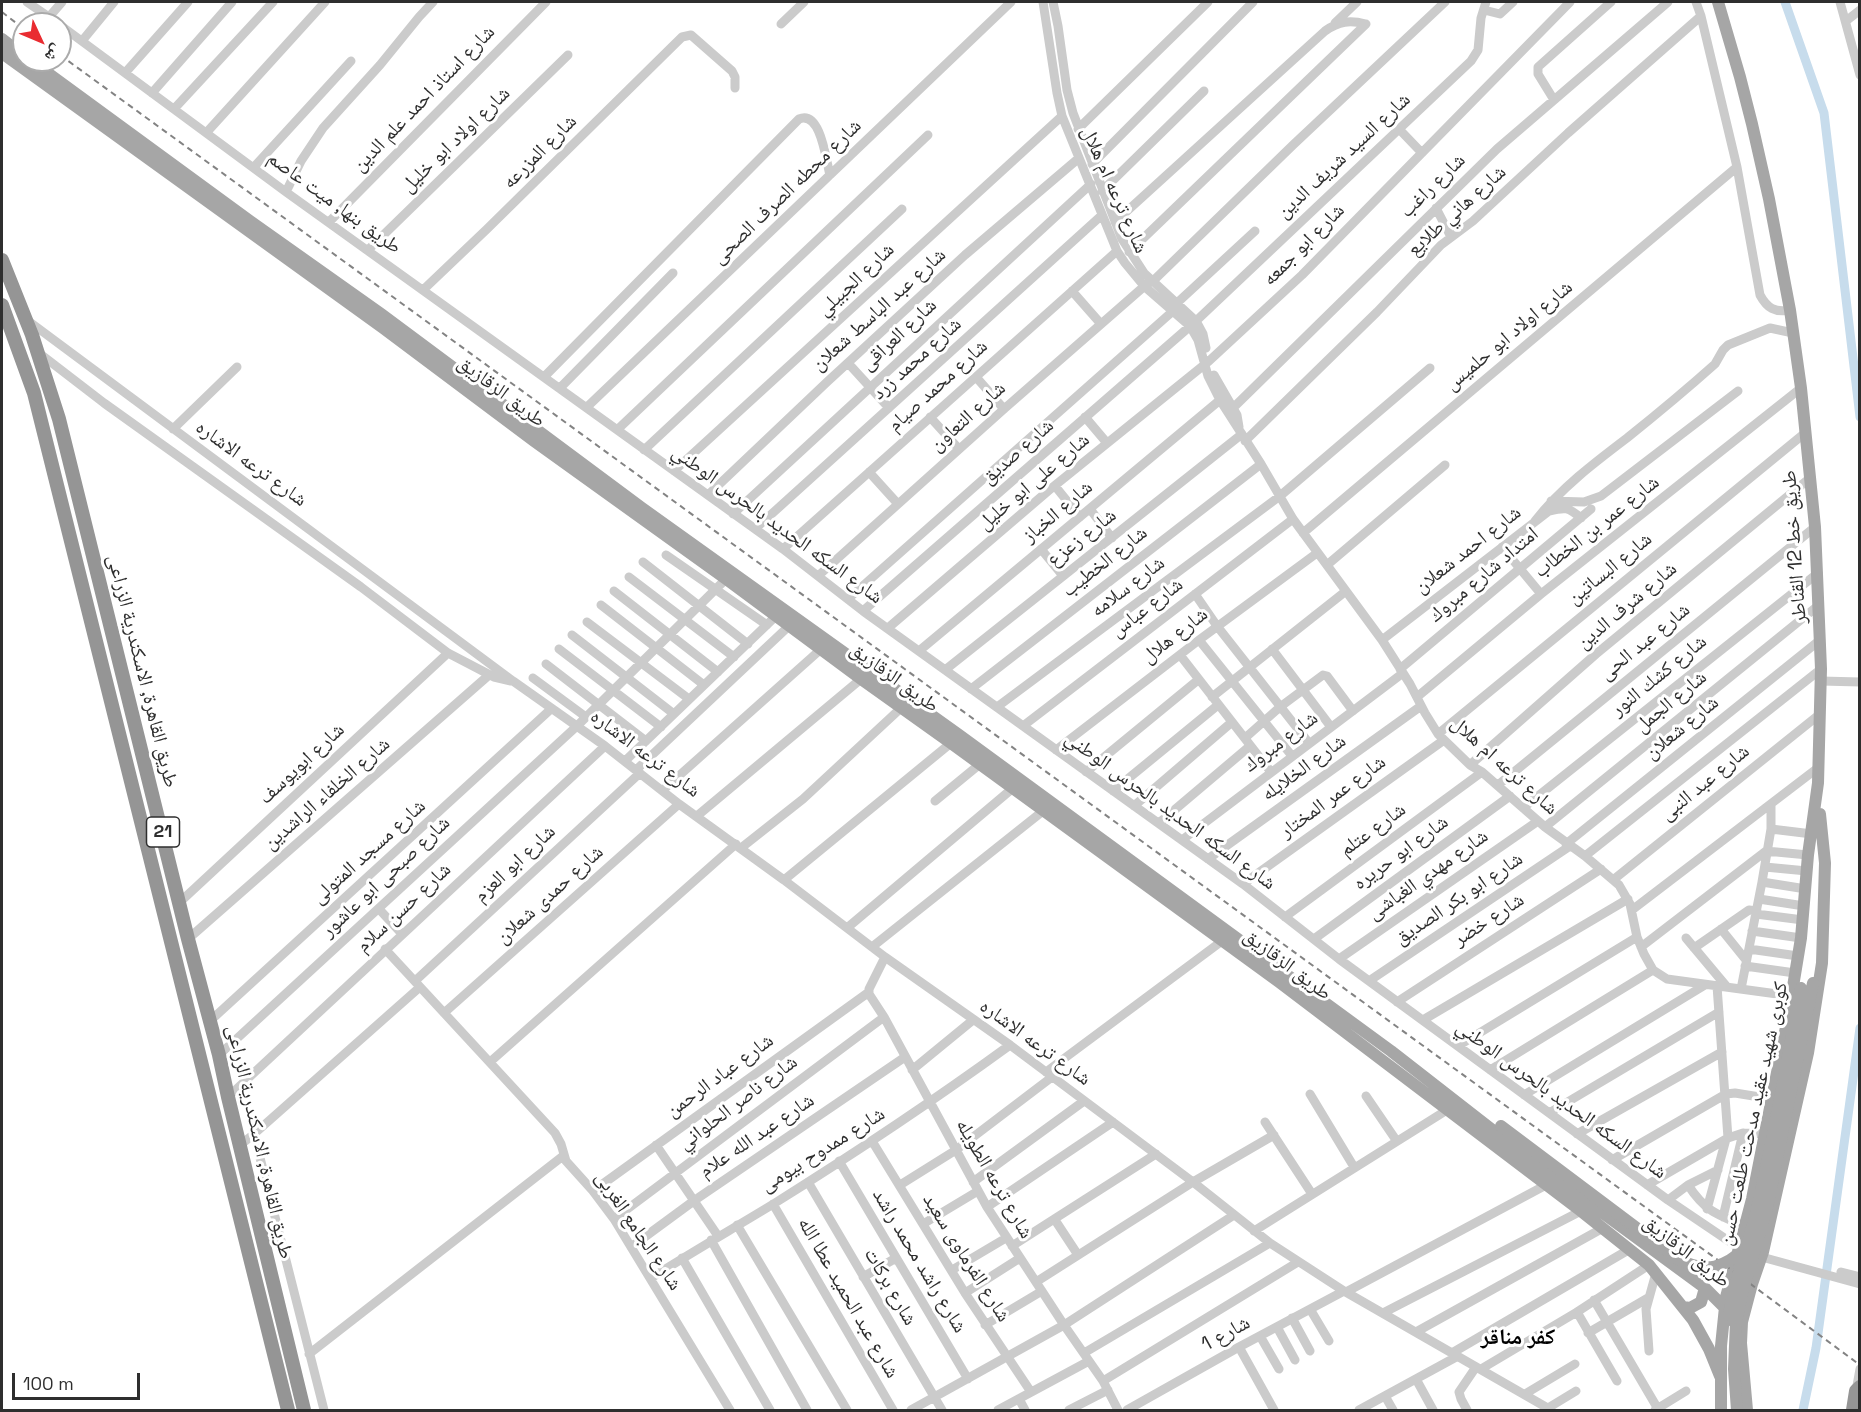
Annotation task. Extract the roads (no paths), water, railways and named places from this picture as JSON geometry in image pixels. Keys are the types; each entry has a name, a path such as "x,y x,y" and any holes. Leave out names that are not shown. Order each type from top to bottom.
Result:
{"highway":[{"name":"طريق القاهرة, الاسكندرية الزراعى","path":"2,260 38,352 58,419 219,1055 304,1410"},
{"name":"طريق القاهرة, الاسكندرية الزراعى","path":"2,306 34,393 288,1410"},
{"path":"1853,1410 1858,1389"}],"main road":[{"name":"طريق خط 12 القناطر","path":"1718,2 1752,124 1790,310 1801,388 1815,527 1821,675 1816,828 1808,855 1803,920 1795,973 1802,989 1772,1100 1740,1246"},
{"name":"طريق الزقازيق","path":"2,53 634,502 795,626 1176,901 1423,1083 1447,1110 1581,1211 1653,1269 1701,1334 1720,1376"},
{"name":"طريق الزقازيق","path":"46,72 347,296 534,441 776,616 795,626 820,650 861,680 1043,811 1176,901 1222,941 1279,982 1423,1083 1477,1117 1536,1164 1705,1288 1725,1308 1741,1335"},
{"name":"طريق خط 12 القناطر","path":"1741,1335 1746,1305 1762,1254 1809,1053 1822,963 1825,863 1816,828"},
{"name":"كوبرى شهيد عقيد مدحت طلعت حسن","path":"1728,1410 1726,1353 1728,1324 1740,1246 1759,1200 1802,989 1818,929 1816,828"},
{"name":"كوبرى شهيد عقيد مدحت طلعت حسن","path":"1737,1410 1734,1342 1739,1306 1767,1208 1802,989"},
{"path":"1477,1117 1485,1116 1501,1126 1669,1252 1690,1265 1703,1268 1717,1267 1730,1262 1740,1246"},
{"path":"1721,1410 1721,1346 1725,1308 1740,1246"},
{"path":"1683,1307 1690,1308 1701,1302 1705,1288"},
{"path":"1741,1335 1747,1410"}],"street":[{"name":"طريق بنها, ميت عاصم","path":"27,2 42,12"},
{"path":"82,41 114,2"},
{"path":"125,73 188,2"},
{"path":"152,93 232,2"},
{"path":"174,109 273,2"},
{"path":"207,132 325,2"},
{"path":"286,192 301,161 323,128 434,2"},
{"name":"شارع استاذ احمد علم الدين","path":"329,222 546,2"},
{"path":"781,24 804,2"},
{"name":"شارع محطه الصرف الصحى","path":"587,407 1011,2"},
{"name":"شارع ترعه ام هلال","path":"1043,2 1051,10 1067,90 1078,129 1115,222 1129,252 1149,283"},
{"path":"1078,129 1208,2"},
{"path":"1092,164 1253,2"},
{"path":"1115,222 1357,2"},
{"name":"شارع التعاون","path":"818,576 1149,283 1445,2"},
{"path":"1485,6 1500,14 1513,2"},
{"name":"شارع ابو جمعه","path":"1207,363 1302,274 1570,2"},
{"path":"1554,100 1538,74 1538,67 1611,2"},
{"name":"شارع راغب","path":"1233,408 1497,149 1668,2"},
{"path":"1696,2 1737,167 1760,295 1764,302 1775,310 1790,310"},
{"path":"1840,2 1860,75"},
{"name":"شارع السيد شريف الدين","path":"1193,323 1476,55 1480,44 1481,18 1485,6"},
{"name":"شارع ترعه ام هلال","path":"1051,10 1057,93 1062,116 1117,251 1125,263 1203,334 1207,363 1220,400 1293,519 1382,640 1441,737 1470,765 1482,772 1541,824 1585,856 1623,889 1632,910 1639,942 1653,970"},
{"path":"1846,21 1860,10"},
{"name":"شارع هاني طلايع","path":"1242,435 1377,312 1441,245 1480,215 1701,16"},
{"path":"1129,252 1366,24 1346,21 1333,25"},
{"name":"طريق بنها, ميت عاصم","path":"72,34 286,192 587,407"},
{"name":"شارع المزرعه","path":"423,290 685,35 691,35 726,64 735,77 735,88"},
{"name":"شارع اولاد ابو خليل","path":"368,250 568,55"},
{"path":"254,167 351,61"},
{"path":"1102,191 1204,91"},
{"name":"شارع الجبيلي","path":"674,471 1062,116"},
{"path":"544,377 799,119 809,118 817,126 830,175"},
{"path":"1399,129 1422,153"},
{"path":"617,430 928,135"},
{"name":"شارع عبد الباسط شعلان","path":"708,495 965,255 1079,158"},
{"name":"شارع اولاد ابو حلميس","path":"1303,533 1737,167"},
{"name":"شارع العراقى","path":"734,514 1091,184"},
{"path":"644,450 902,208"},
{"path":"1436,208 1451,237"},
{"name":"شارع محمد زرد","path":"755,529 1102,215"},
{"path":"848,600 1134,346 1255,231"},
{"name":"شارع محمد صيام","path":"783,549 1117,251"},
{"path":"560,388 674,273"},
{"path":"1072,291 1101,324"},
{"name":"شارع ترعه الاشاره","path":"26,319 513,681 605,746 885,957 1010,1045 1193,1182 1270,1243 1345,1291 1525,1394 1545,1409"},
{"name":"شارع صديق","path":"863,611 1193,323"},
{"path":"1535,521 1551,501 1596,461 1715,364 1728,345 1770,328 1793,333"},
{"path":"1134,346 1147,362"},
{"name":"شارع ترعه الاشاره","path":"38,352 448,653 489,675 513,681"},
{"path":"848,363 889,408"},
{"name":"شارع ترعه ام هلال","path":"1207,363 1239,419 1242,435"},
{"name":"شارع على ابو خليل","path":"888,628 1054,486 1207,363"},
{"path":"173,429 237,367"},
{"name":"شارع سلامه","path":"997,707 1280,496 1430,368"},
{"path":"976,377 1004,409"},
{"path":"1087,387 1101,403"},
{"name":"شارع عمر بن الخطاب","path":"1419,702 1541,594 1801,388"},
{"path":"1551,501 1584,502 1601,496 1738,391"},
{"name":"شارع الخباز","path":"920,651 1220,400"},
{"name":"شارع السكه الحديد بالحرس الوطني","path":"587,407 783,549 863,611 1243,884 1339,959 1668,1200 1740,1246 1781,1259"},
{"path":"930,417 959,449"},
{"path":"1085,417 1107,444"},
{"name":"شارع البساتين","path":"1441,737 1805,433"},
{"name":"شارع زعزع","path":"945,670 1242,435"},
{"name":"شارع الخطيب","path":"971,689 1261,464"},
{"path":"1326,565 1445,465"},
{"path":"869,472 898,504"},
{"name":"شارع شرف الدين","path":"1470,765 1596,654 1810,478"},
{"path":"1054,486 1080,517"},
{"path":"1090,509 1112,538"},
{"name":"شارع احمد شعلان","path":"1382,640 1550,511 1570,509 1581,518"},
{"name":"امتداد شارع مبروك","path":"1401,671 1591,509"},
{"name":"شارع عباس","path":"1023,726 1293,519"},
{"name":"شارع عبد الحى","path":"1498,785 1815,527"},
{"path":"926,530 939,544"},
{"path":"1502,547 1541,594"},
{"path":"1041,549 1063,576"},
{"name":"شارع هلال","path":"1056,750 1217,626 1317,553"},
{"path":"666,555 767,625"},
{"path":"643,562 747,644"},
{"name":"شارع كشك النور","path":"1523,808 1818,573"},
{"path":"629,578 734,657"},
{"name":"شارع صبحى ابو عاشور","path":"219,1055 577,726 726,579"},
{"path":"615,591 718,672"},
{"path":"1113,791 1215,701 1231,681 1346,591"},
{"path":"1195,594 1217,626 1308,743"},
{"path":"601,605 704,685"},
{"name":"شارع الجمل","path":"1541,824 1819,605"},
{"path":"625,761 776,616"},
{"path":"588,622 689,699"},
{"name":"شارع ابو العزم","path":"239,1146 418,984 638,772 795,626"},
{"path":"572,635 674,714"},
{"path":"1199,640 1292,756"},
{"name":"شارع شعلان","path":"1568,845 1820,640"},
{"path":"1272,648 1330,727"},
{"path":"559,649 661,726"},
{"path":"663,790 820,650"},
{"name":"شارع ابويوسف","path":"180,902 448,653"},
{"path":"1180,655 1271,772"},
{"path":"546,664 646,741"},
{"name":"شارع مبروك","path":"1182,840 1353,711 1401,671"},
{"name":"شارع الخلفاء الراشدين","path":"189,939 489,675"},
{"path":"1159,824 1247,742 1263,721 1325,675 1353,711"},
{"path":"1585,856 1821,675 1857,682"},
{"path":"533,678 586,717"},
{"path":"697,816 861,680"},
{"path":"1086,771 1198,680"},
{"name":"شارع الخلايله","path":"1208,859 1419,702"},
{"path":"490,1062 739,846 824,780 901,708"},
{"name":"شارع مسجد المتولى","path":"210,1021 551,709"},
{"name":"شارع عبد النبى","path":"1613,880 1820,714"},
{"path":"1134,806 1232,722"},
{"name":"شارع عمر المختار","path":"1243,884 1441,737"},
{"path":"784,880 951,743"},
{"name":"شارع حسن سلام","path":"228,1098 605,746"},
{"path":"935,801 980,764"},
{"path":"1632,910 1819,766"},
{"name":"شارع عتلم","path":"1285,917 1482,772"},
{"path":"847,928 1013,788"},
{"name":"شارع ابو حريره","path":"1314,939 1510,796"},
{"name":"شارع حمدى شعلان","path":"444,1013 679,804"},
{"path":"1741,989 1765,867 1771,829 1771,804"},
{"path":"872,947 1043,811"},
{"name":"شارع مهدي الغباشى","path":"1339,959 1541,824"},
{"path":"1771,829 1816,828"},
{"name":"شارع ابو بكر الصديق","path":"1369,981 1568,845"},
{"path":"1458,1046 1639,942 1766,851 1808,855"},
{"path":"1765,867 1807,871"},
{"name":"شارع خضر","path":"1397,1002 1601,869"},
{"path":"1762,882 1806,889"},
{"path":"1423,1020 1628,899"},
{"path":"1759,899 1804,906"},
{"path":"379,909 402,934"},
{"path":"1694,948 1749,910 1803,920"},
{"path":"1721,929 1746,963 1795,973"},
{"path":"1752,931 1801,938"},
{"path":"1686,938 1722,987 1719,1012 1727,1138 1707,1209"},
{"path":"900,1185 956,1150 1222,941"},
{"name":"شارع الجامع الغربى","path":"385,949 555,1133 561,1144 563,1156 614,1219 730,1410"},
{"path":"1749,949 1798,956"},
{"path":"869,992 885,957"},
{"path":"1490,1070 1653,970 1667,979 1705,985 1741,989 1802,989"},
{"path":"1524,1095 1705,985"},
{"name":"شارع ترعه الطويله","path":"869,992 987,1207 1087,1357 1118,1410"},
{"name":"شارع عباد الرحمن","path":"593,1191 869,992"},
{"path":"1549,1113 1719,1012"},
{"name":"شارع ناصر الحلواني","path":"614,1219 884,1017"},
{"path":"912,1070 973,1020"},
{"name":"شارع ممدوح بيومى","path":"651,1278 872,1141 930,1103 1010,1045"},
{"path":"1577,1134 1722,1052"},
{"name":"شارع عبد الله علام","path":"631,1247 695,1200 905,1056"},
{"path":"1612,1160 1726,1094 1735,1093 1772,1100"},
{"path":"1310,1094 1354,1167"},
{"path":"1366,1096 1396,1140"},
{"path":"923,1224 976,1186 1084,1101"},
{"path":"1254,1231 1447,1110"},
{"path":"987,1207 1113,1122"},
{"path":"1265,1122 1312,1194"},
{"path":"1723,1217 1743,1133"},
{"path":"1647,1185 1727,1138 1743,1133 1765,1134"},
{"path":"254,1134 324,1410"},
{"path":"1036,1282 1193,1182 1274,1135"},
{"name":"شارع الفرماوى سعيد","path":"872,1141 985,1325 1031,1392"},
{"path":"656,1145 695,1200 807,1410"},
{"path":"952,1270 1055,1220 1156,1154"},
{"path":"309,1354 563,1156"},
{"name":"شارع راشد محمد راشد","path":"839,1161 968,1379"},
{"path":"1668,1200 1688,1185 1718,1170"},
{"name":"شارع بركات","path":"808,1182 942,1410"},
{"name":"شارع 1","path":"1127,1410 1292,1318 1546,1185"},
{"path":"1688,1185 1707,1209 1745,1226"},
{"name":"شارع عبد الحميد عطا الله","path":"773,1204 893,1410"},
{"path":"1383,1313 1581,1211"},
{"path":"911,1410 1064,1325 1234,1215"},
{"path":"1055,1220 1078,1255"},
{"path":"737,1225 847,1410"},
{"path":"1416,1332 1603,1228"},
{"path":"998,1410 1031,1392 1270,1243"},
{"path":"1359,1410 1416,1379 1630,1249"},
{"path":"682,1258 770,1410"},
{"path":"863,1277 896,1258"},
{"path":"965,1293 1020,1258"},
{"path":"1781,1259 1860,1277"},
{"path":"1781,1259 1860,1284"},
{"path":"1069,1410 1298,1262"},
{"path":"1648,1352 1646,1309 1653,1269"},
{"path":"1467,1410 1459,1392 1478,1368 1594,1300 1653,1269"},
{"path":"985,1325 1042,1291"},
{"path":"1588,1333 1648,1298"},
{"path":"1594,1300 1656,1410 1686,1391"},
{"path":"1310,1309 1329,1341"},
{"path":"1576,1312 1617,1381"},
{"path":"1292,1318 1310,1351"},
{"path":"1277,1327 1295,1360"},
{"path":"1260,1336 1279,1369"},
{"path":"1239,1347 1274,1410"},
{"path":"1525,1394 1575,1364"},
{"path":"1858,1389 1860,1369"},
{"path":"1416,1379 1433,1410"},
{"path":"1545,1409 1576,1391"},
{"path":"1385,1396 1393,1410"},
{"path":"1019,1399 1026,1410"}],"waterway":[{"path":"1785,2 1824,113 1860,417"},
{"path":"1803,1410 1816,1348 1860,1028"}],"railway":[{"path":"2,12 12,20"},
{"path":"72,64 1860,1365"}],"district":[{"name":"كفر مناقر","path":"1518,1338"}]}
